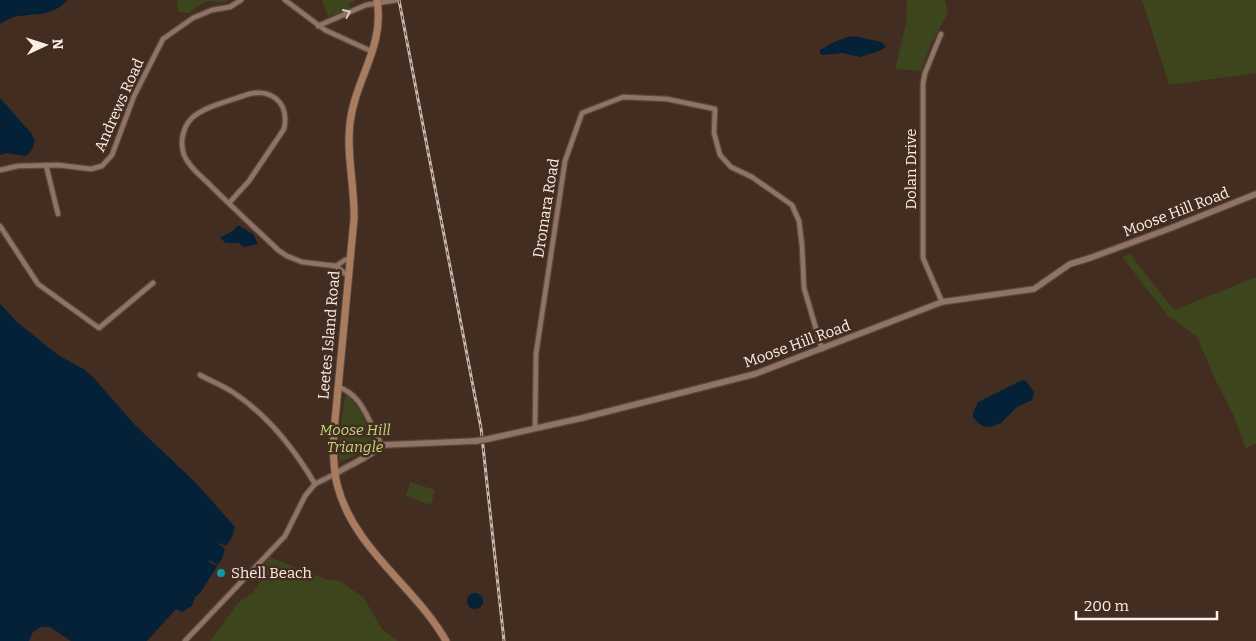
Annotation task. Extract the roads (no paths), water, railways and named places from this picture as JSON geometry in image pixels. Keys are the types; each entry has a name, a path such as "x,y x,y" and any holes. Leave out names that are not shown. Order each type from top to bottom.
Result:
{"main road":[{"name":"Leetes Island Road","path":"377,2 379,26 373,52 356,96 349,124 354,203 333,452 335,474 344,505 361,536 429,616 446,641"}],"street":[{"name":"Andrews Road","path":"0,170 18,166 58,165 91,170 106,163 112,155 142,77 163,39 193,18 212,10 230,7 241,0"},
{"path":"285,0 318,26 373,52"},
{"path":"318,26 366,5 397,0"},
{"name":"Dolan Drive","path":"941,34 925,73 924,83 923,258 942,302"},
{"path":"228,203 249,181 284,129 286,121 281,104 264,93 244,95 205,110 193,117 184,132 182,144 186,159 228,203 278,250 302,262 336,266 348,276"},
{"name":"Dromara Road","path":"536,428 536,354 565,161 582,113 623,97 667,99 715,109 714,133 720,155 731,167 752,178 792,205 799,221 804,288 822,349"},
{"path":"46,165 58,214"},
{"name":"Moose Hill Road","path":"382,445 488,439 582,418 755,374 942,302 1034,289 1070,264 1170,228 1256,194"},
{"path":"0,226 38,284 98,328 153,283"},
{"path":"336,266 350,259"},
{"path":"200,375 233,392 261,414 291,450 315,484"},
{"path":"185,641 285,536 305,496 315,484 372,454 382,445 361,404 348,391 338,387"}],"water":[{"path":"0,0 67,0 50,12 14,17 0,24"},
{"path":"853,36 882,42 886,47 860,57 842,53 820,54 820,50"},
{"path":"0,98 31,133 35,141 32,150 26,156 6,153 0,155"},
{"path":"237,226 253,234 258,244 244,247 239,243 226,243 220,238 234,230"},
{"path":"0,304 17,322 58,355 85,370 93,377 135,425 197,484 235,527 232,537 226,546 218,544 225,548 218,565 209,560 209,562 217,566 201,592 195,597 192,606 182,612 176,609 147,641 71,641 50,627 41,627 33,632 29,641 0,641"},
{"path":"1022,380 1026,381 1034,392 1032,400 1017,407 1001,423 985,427 978,423 973,417 973,413 978,402"},
{"path":"475,593 483,601 475,609 467,601"}],"railway":[{"path":"399,0 481,428 504,641"}],"place":[{"name":"Shell Beach","path":"221,573"}],"park label":[{"name":"Moose Hill Triangle","path":"355,438"}]}
